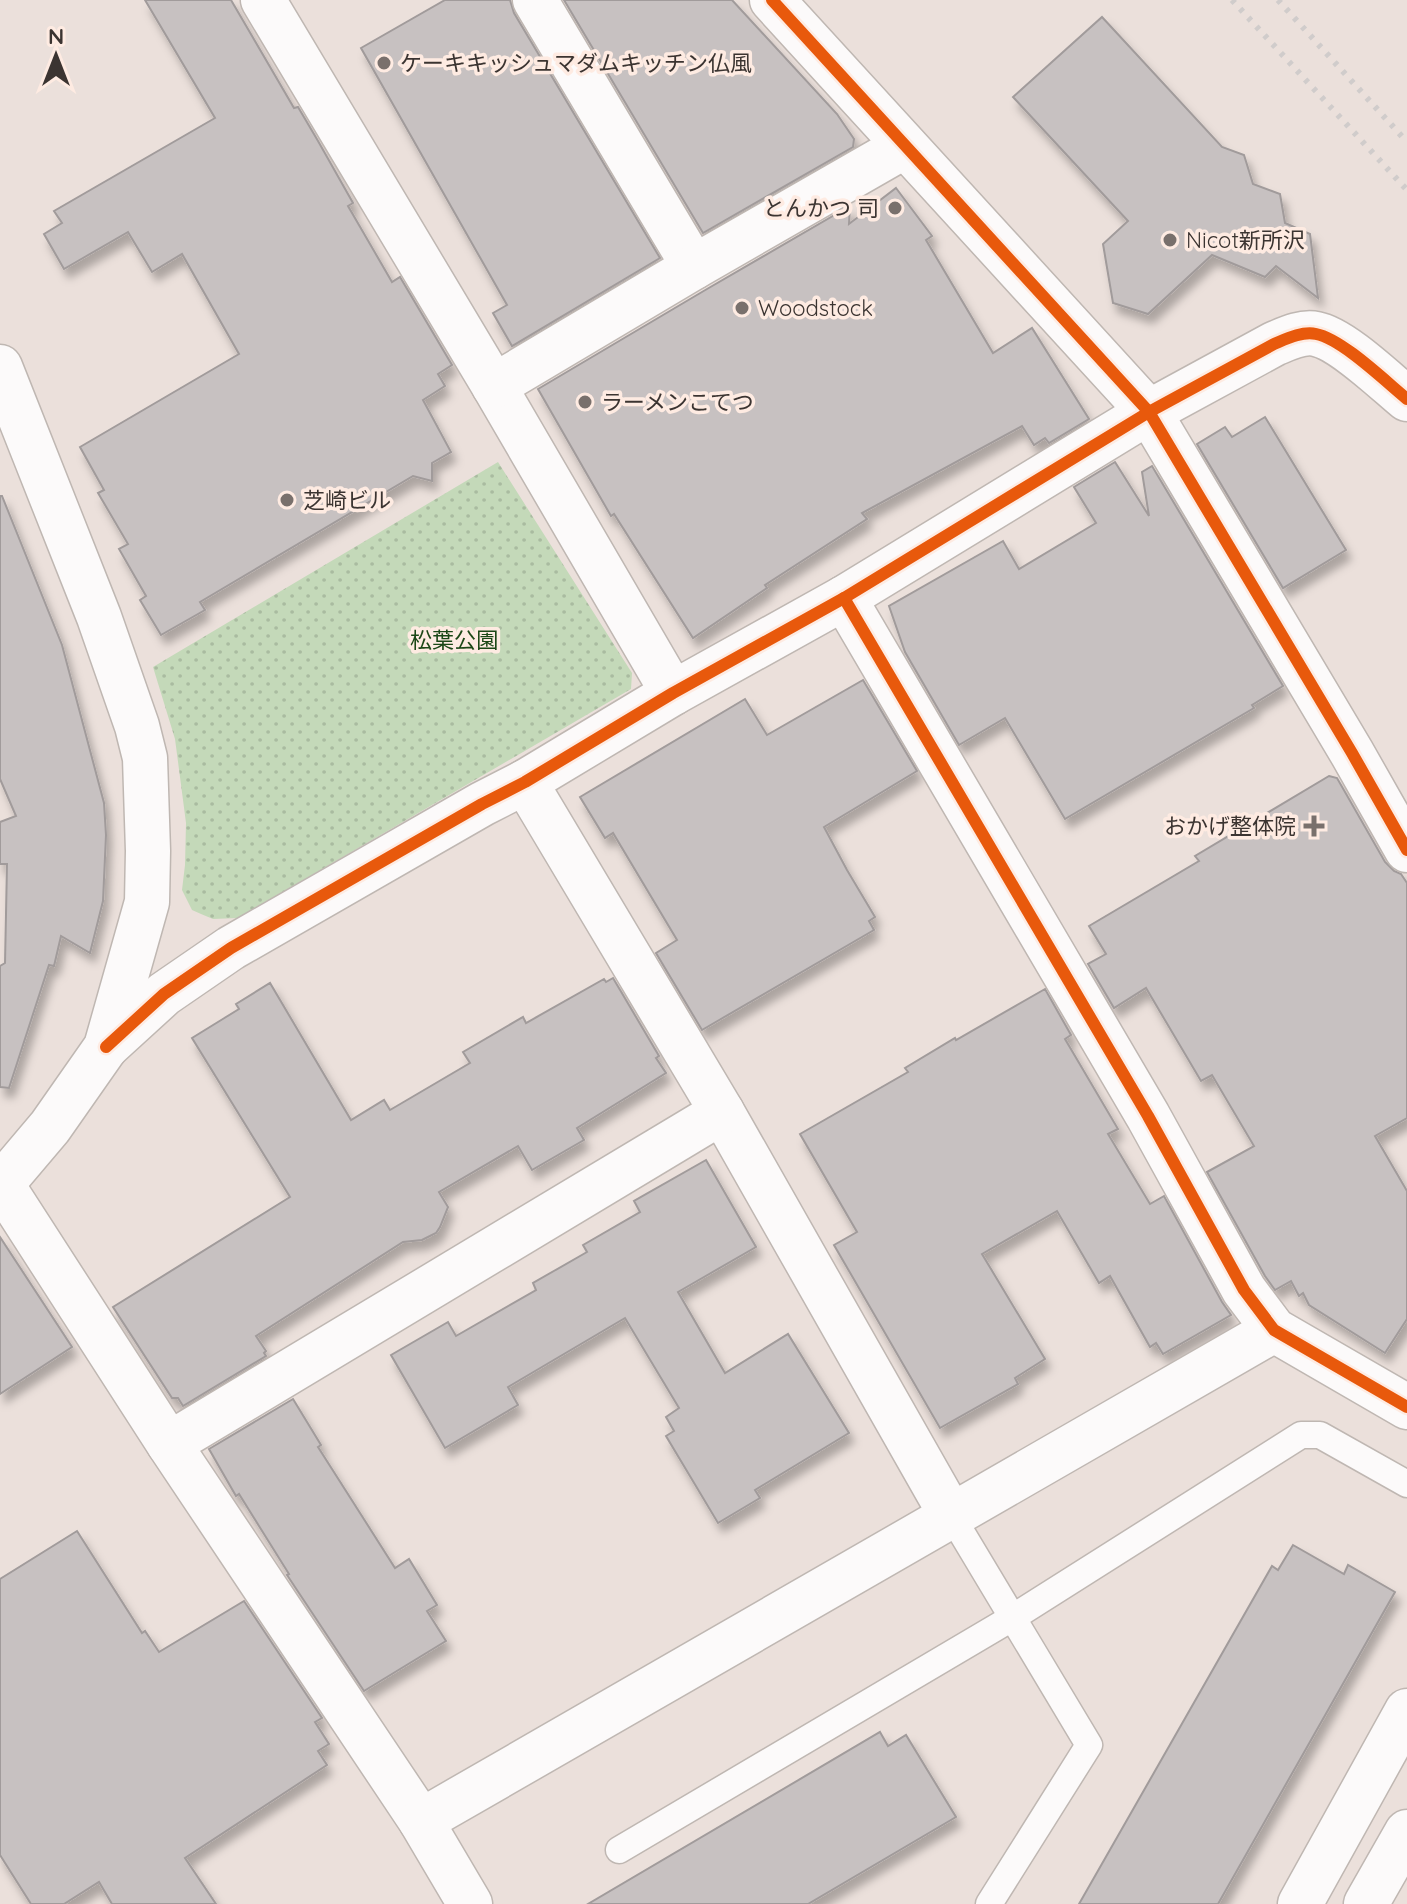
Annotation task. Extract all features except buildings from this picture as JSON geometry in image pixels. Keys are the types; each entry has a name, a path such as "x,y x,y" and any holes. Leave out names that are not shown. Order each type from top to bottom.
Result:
{"street":[{"path":"263,0 673,693"},
{"path":"535,0 694,267"},
{"path":"772,0 1149,412 1407,850"},
{"path":"494,386 905,146"},
{"path":"470,1904 421,1821 169,1444 1,1184 50,1127 106,1047 164,994 231,948 844,598 1149,412 1274,344 1294,336 1314,333 1337,342 1407,399"},
{"path":"0,367 99,617 145,758 147,902 106,1047"},
{"path":"844,598 1148,1116 1244,1290 1274,1330 1407,1407"},
{"path":"525,782 722,1112 951,1515"},
{"path":"169,1444 722,1112"},
{"path":"421,1821 1274,1330"},
{"path":"1300,1904 1407,1711"},
{"path":"1366,1904 1407,1832"}],"lane":[{"path":"619,1850 1012,1618 1301,1435 1320,1435 1407,1484"},
{"path":"951,1515 1089,1745 989,1904"}],"green space":[{"name":"松葉公園","path":"498,462 632,673 631,689 238,918 213,919 192,910 182,890 186,823 175,739 153,667"}],"railway":[{"path":"1232,0 1407,190"},
{"path":"1278,0 1407,142"}],"cycle path":[{"path":"772,0 1149,412 1407,850"},
{"path":"106,1047 164,994 231,948 844,598 1149,412 1274,344 1305,334 1326,337 1363,362 1407,399"},
{"path":"844,598 1148,1116 1244,1290 1274,1330 1407,1407"}],"place":[{"name":"ケーキキッシュマダムキッチン仏風","path":"384,63"},
{"name":"とんかつ 司","path":"895,208"},
{"name":"Nicot新所沢","path":"1170,240"},
{"name":"Woodstock","path":"742,308"},
{"name":"ラーメンこてつ","path":"585,402"},
{"name":"芝崎ビル","path":"287,500"},
{"name":"おかげ整体院","path":"1314,826"}]}
